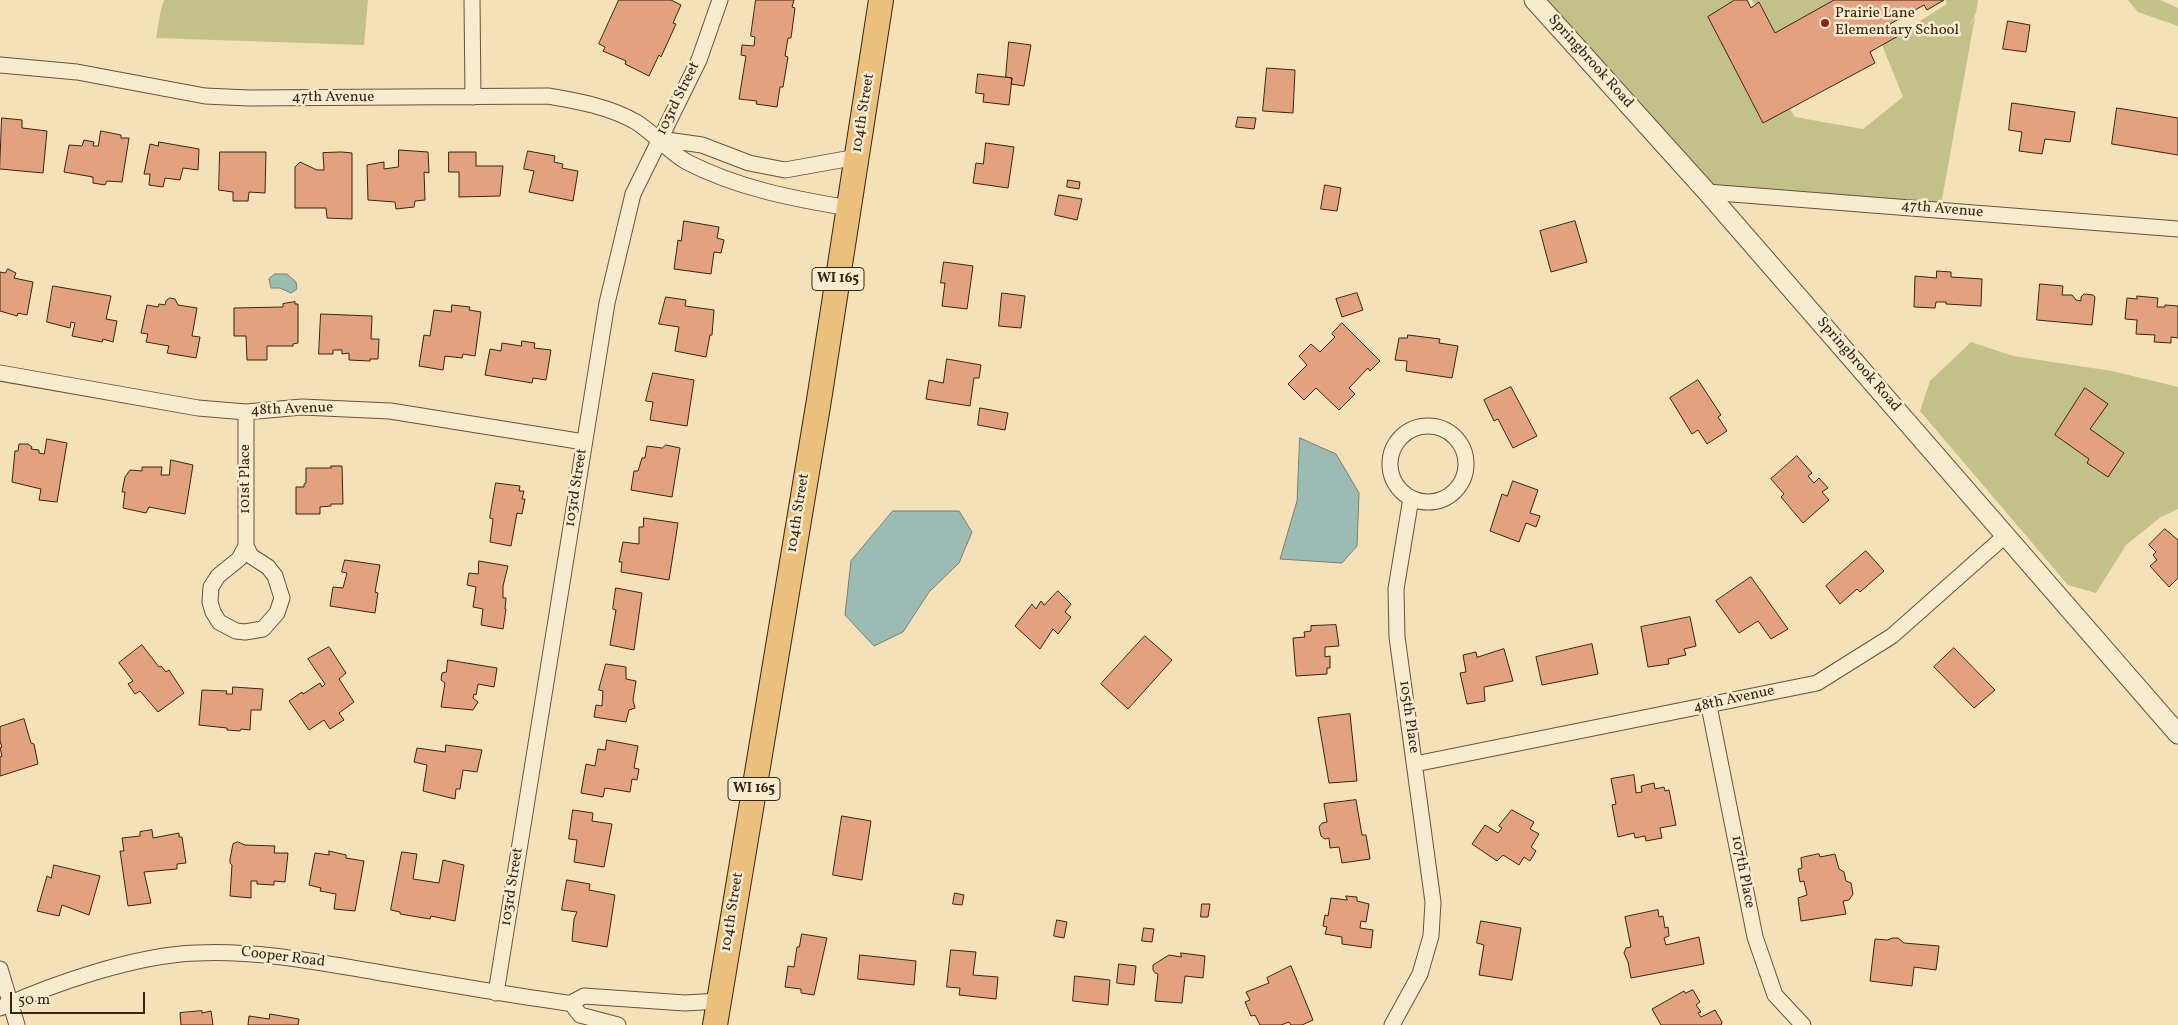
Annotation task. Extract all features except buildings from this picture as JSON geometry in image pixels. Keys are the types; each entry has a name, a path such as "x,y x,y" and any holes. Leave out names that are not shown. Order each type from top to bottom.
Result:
{"main road":[{"name":"104th Street","path":"714,1025 849,208 881,0"}],"street":[{"path":"472,0 473,97"},
{"name":"103rd Street","path":"496,993 606,307 633,194 699,60 720,0"},
{"name":"Springbrook Road","path":"1534,0 1707,192 2178,734"},
{"name":"47th Avenue","path":"0,65 77,72 205,96 249,98 548,96 572,100 607,110 635,122 660,139 685,161 731,180 806,201 849,208"},
{"path":"660,139 702,145 749,163 785,170 857,157"},
{"name":"47th Avenue","path":"1707,192 2178,229"},
{"name":"48th Avenue","path":"0,373 164,403 246,412 302,407 390,412 584,442"},
{"name":"101st Place","path":"246,412 246,546"},
{"path":"1430,426 1442,429 1453,436 1460,445 1465,462 1462,480 1456,490 1446,498 1428,502 1411,498 1400,491 1393,480 1390,468 1391,455 1396,443 1406,434 1417,428 1430,426"},
{"name":"105th Place","path":"1392,1025 1420,974 1431,936 1433,902 1397,637 1396,589 1411,498"},
{"name":"48th Avenue","path":"1415,764 1817,683 1892,636 2006,535"},
{"path":"246,546 250,556 268,567 275,576 282,598 277,614 262,629 245,632 236,631 220,622 213,612 210,602 210,588 218,576 239,559 246,546"},
{"name":"107th Place","path":"1709,706 1755,937 1775,995 1803,1025"},
{"name":"Cooper Road","path":"5,1005 43,990 121,966 194,952 233,952 302,959 496,993 571,1003 584,996 685,1003 719,1001"},
{"path":"0,969 5,1005 17,1025"},
{"path":"571,1003 580,1015 618,1025"}],"shaded area":[{"path":"164,0 368,0 364,45 156,38"},
{"path":"1536,0 1735,0 1708,18 1763,123 1790,109 1795,117 1863,129 1903,97 1882,45 1947,4 1946,0 1978,0 1976,13 1967,30 1975,17 1940,210 1707,192"},
{"path":"1752,0 1834,0 1775,33 1760,2 1755,5"},
{"path":"2128,0 2160,0 2178,8 2178,26 2138,12"},
{"path":"1971,342 2013,356 2112,371 2178,387 2178,509 2161,517 2126,545 2096,593 2068,585 1920,411 1930,381"}],"water":[{"path":"275,274 287,274 296,282 297,289 291,293 280,288 271,288 269,279"},
{"path":"1300,438 1336,454 1359,493 1357,546 1342,563 1280,559 1297,501"},
{"path":"893,511 959,511 972,532 959,563 929,592 903,632 874,646 845,615 851,561"}],"place":[{"name":"Prairie Lane Elementary School","path":"1825,23"}]}
